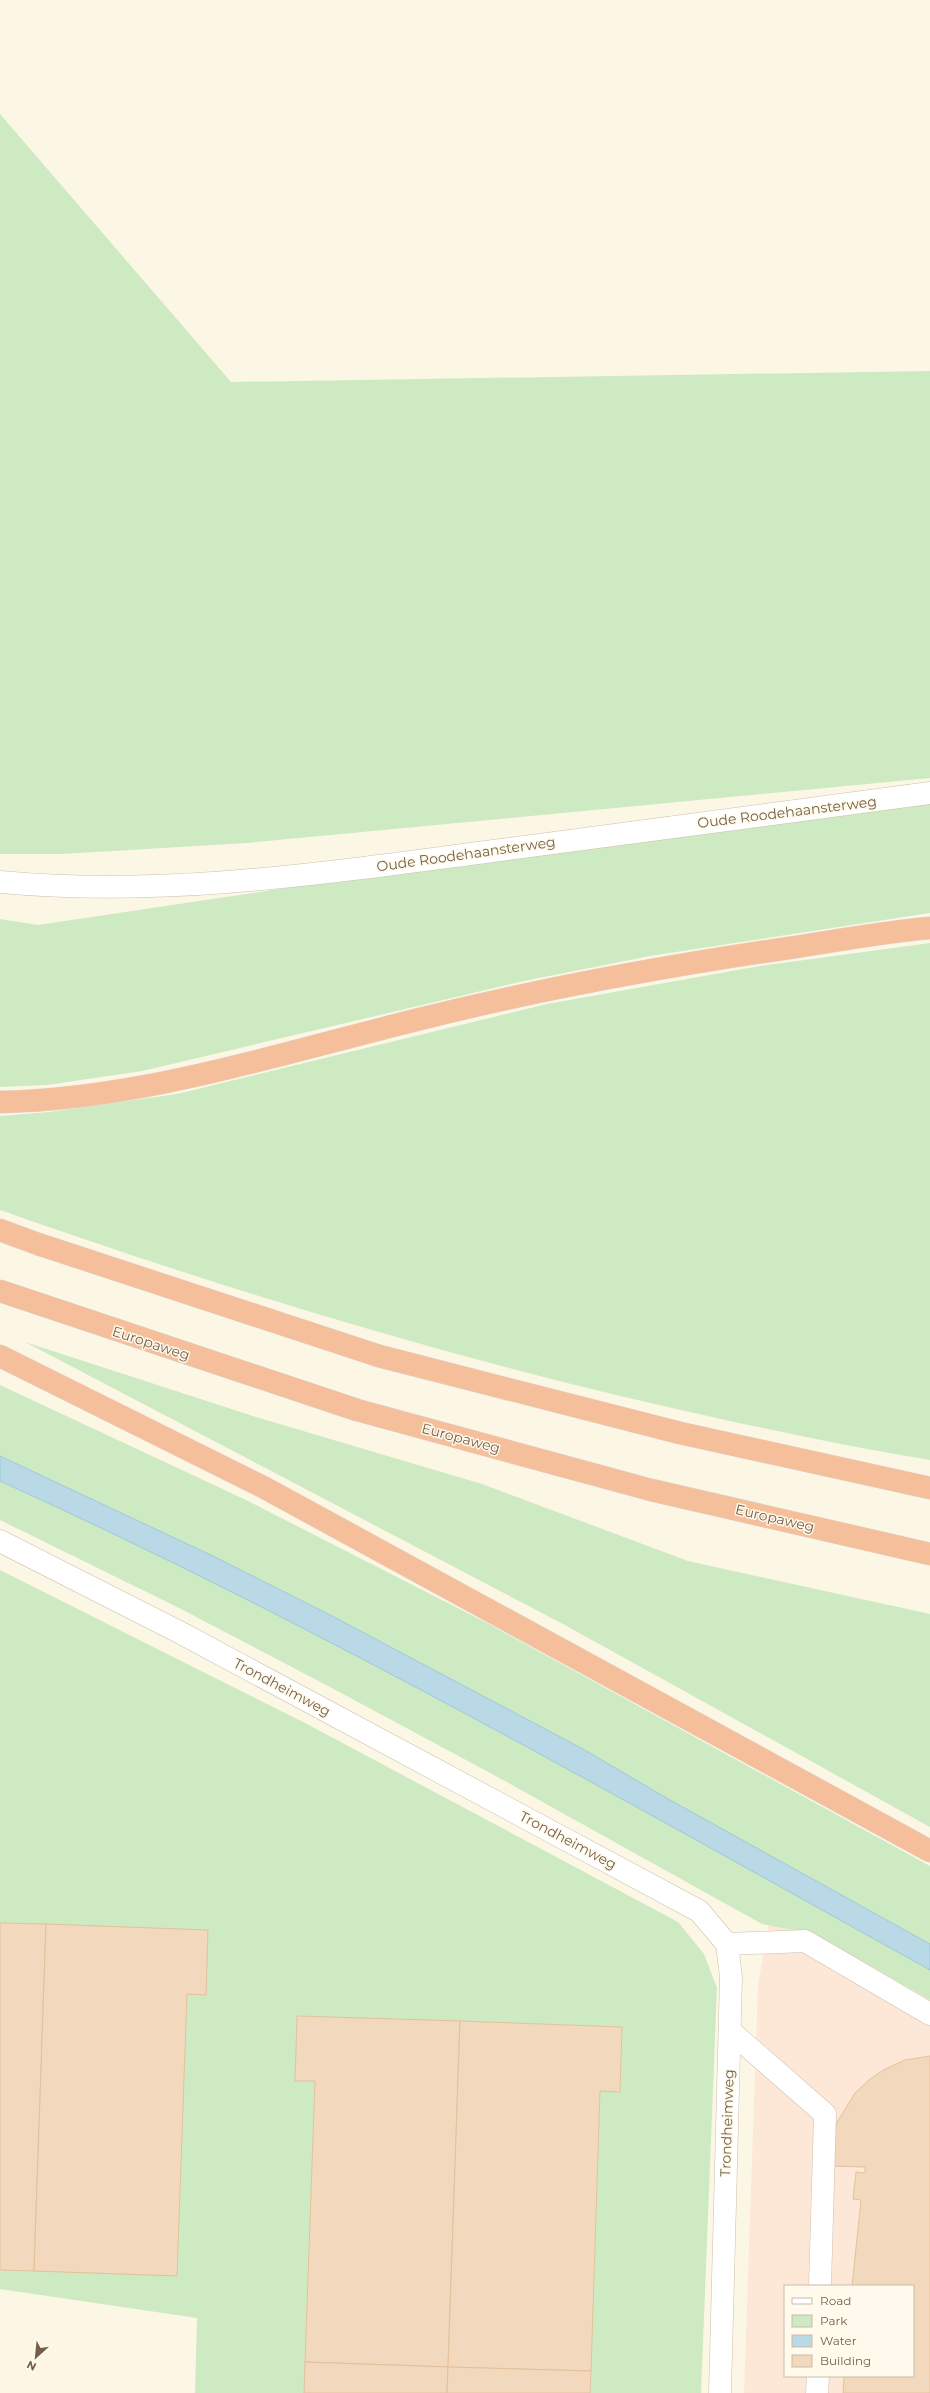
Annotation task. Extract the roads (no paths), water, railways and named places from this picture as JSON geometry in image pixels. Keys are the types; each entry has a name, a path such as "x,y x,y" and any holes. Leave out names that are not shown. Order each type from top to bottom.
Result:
{"highway":[{"path":"0,1102 29,1102 94,1093 174,1079 225,1068 510,996 612,975 930,928"},
{"path":"0,1230 38,1244 379,1356 680,1433 930,1488"},
{"name":"Europaweg","path":"0,1292 357,1410 651,1490 930,1554"},
{"path":"0,1356 266,1488 930,1850"}],"street":[{"name":"Oude Roodehaansterweg","path":"0,882 106,887 176,886 326,873 930,793"},
{"name":"Trondheimweg","path":"0,1541 190,1637 699,1911 727,1944 731,1977 720,2393"},
{"path":"727,1944 805,1941 930,2014"},
{"path":"730,2031 825,2114 820,2285"},
{"path":"817,2393 818,2377"}],"water":[{"path":"0,1456 215,1557 334,1617 583,1749 670,1800 930,1944 930,1970 470,1716 354,1655 119,1537 0,1481"}]}
